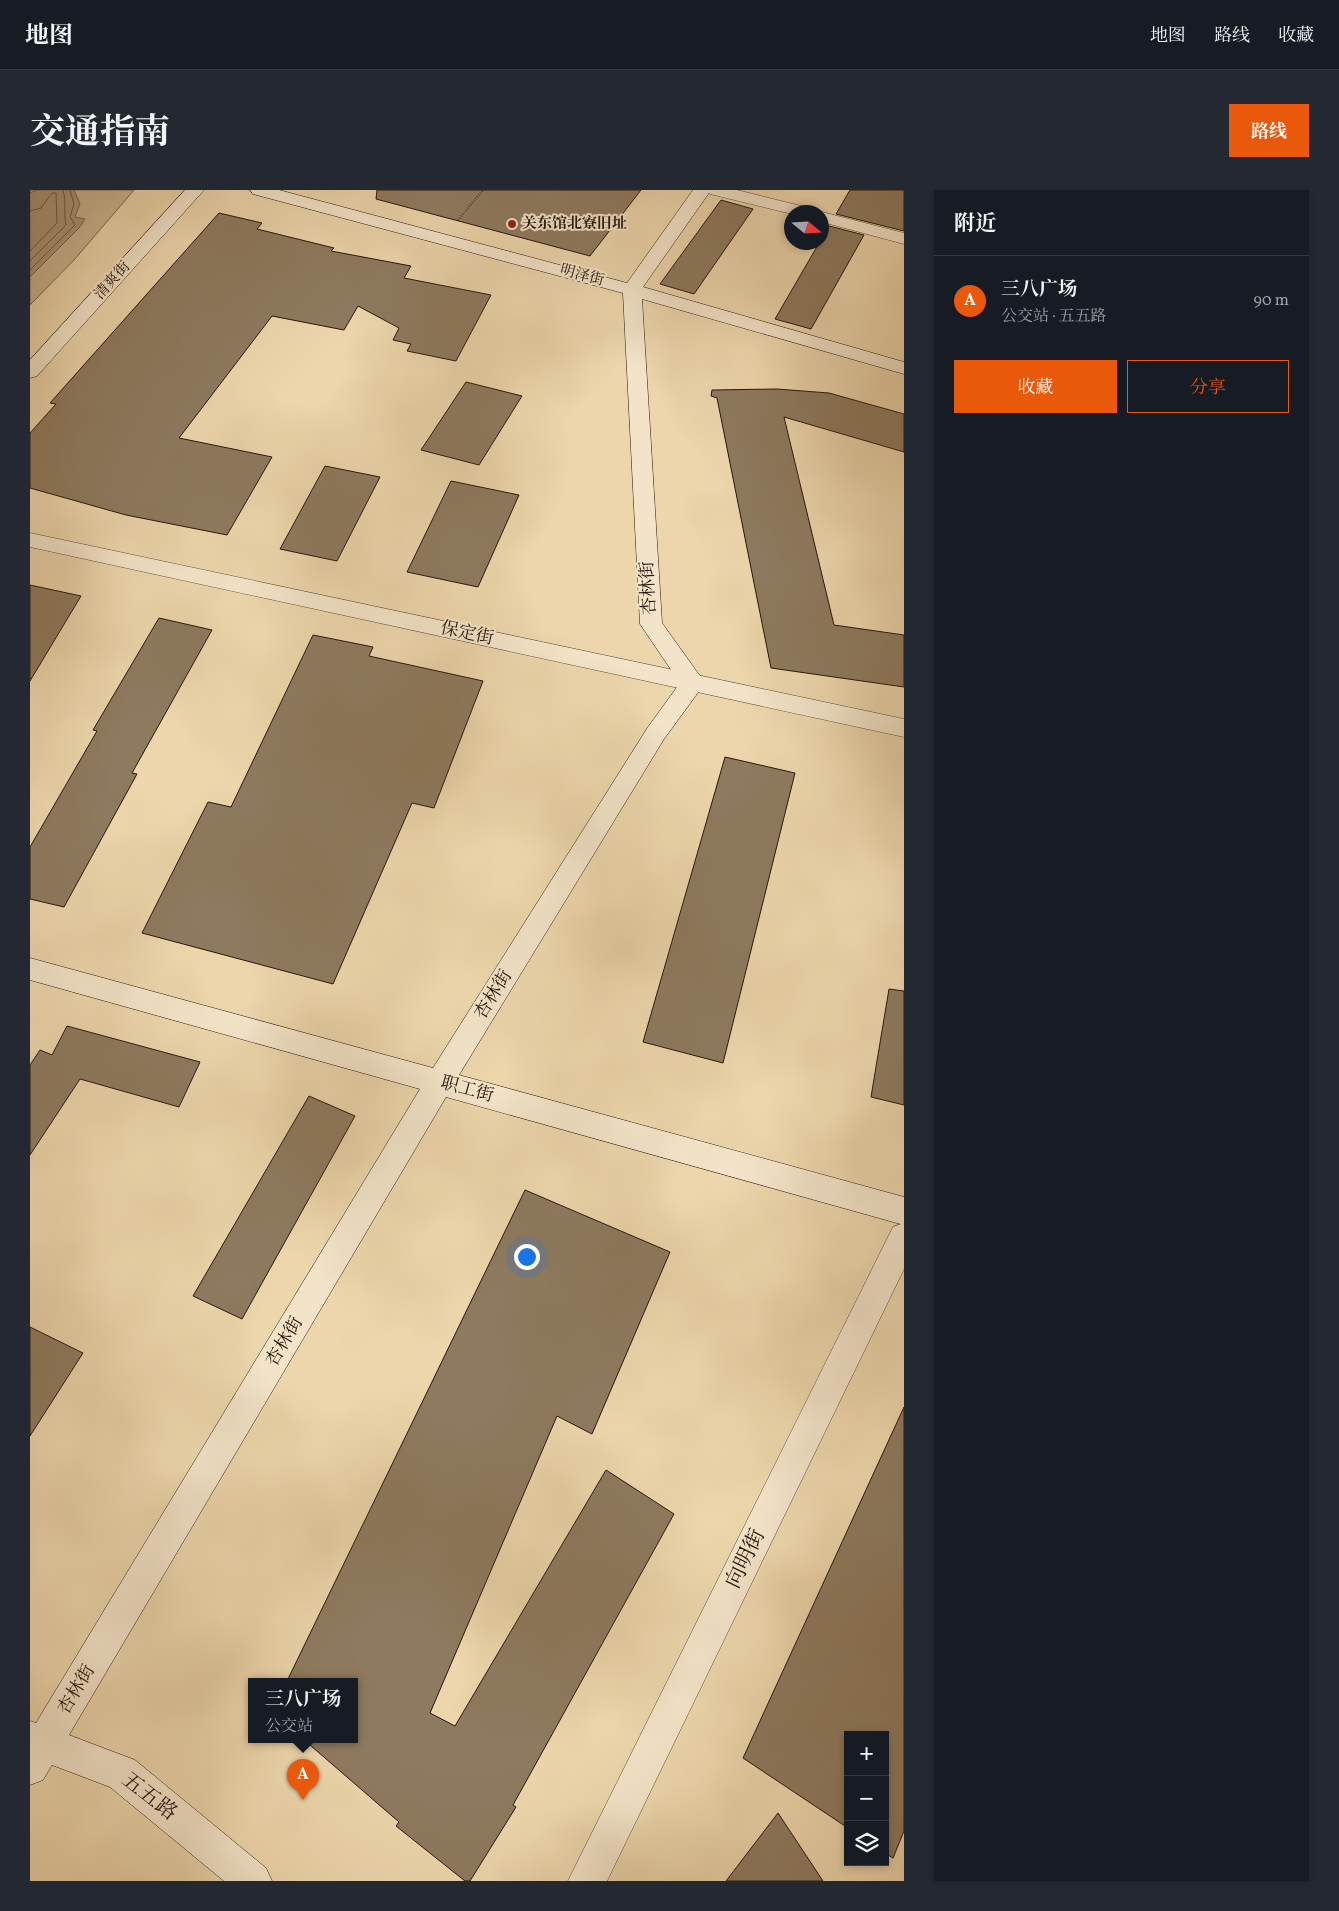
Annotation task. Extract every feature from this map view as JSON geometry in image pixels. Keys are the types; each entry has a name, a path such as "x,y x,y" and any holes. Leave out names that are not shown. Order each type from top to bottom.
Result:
{"street":[{"name":"清爽街","path":"30,372 195,190"},
{"name":"明泽街","path":"259,190 632,290 904,368"},
{"path":"632,290 702,190"},
{"path":"716,190 784,207"},
{"path":"829,219 904,239"},
{"name":"杏林街","path":"35,1750 440,1082 656,733 693,683 651,624 632,290"},
{"name":"保定街","path":"30,540 904,728"},
{"name":"职工街","path":"30,969 904,1211"},
{"name":"向明街","path":"587,1881 904,1237"},
{"name":"五五路","path":"35,1750 122,1773 254,1881"}],"path":[{"path":"442,239 483,190"}],"shaded area":[{"path":"30,190 134,190 74,260 30,305"}],"water":[{"path":"37,190 74,190 80,204 75,217 85,219 79,228 30,277 30,193"}],"building":[{"path":"377,190 641,190 590,256 376,199"},
{"path":"850,190 904,190 904,231 836,214"},
{"path":"721,200 753,209 694,294 660,284"},
{"path":"219,213 262,223 257,229 334,248 331,251 411,266 404,278 491,295 456,361 407,351 411,344 393,340 399,328 358,306 344,330 272,316 179,438 272,457 227,535 126,515 30,488 30,433 56,404 50,403"},
{"path":"829,226 864,235 811,329 775,319 815,250 829,250"},
{"path":"466,382 522,396 479,465 421,450"},
{"path":"777,389 829,393 904,414 904,452 784,417 834,625 904,635 904,687 771,668 717,398 711,396 712,390"},
{"path":"325,466 380,477 337,561 280,549"},
{"path":"451,481 519,495 478,587 407,572"},
{"path":"30,585 81,596 30,681"},
{"path":"159,618 212,630 132,773 137,774 64,907 30,899 30,847 97,731 93,730"},
{"path":"313,635 373,647 369,656 483,681 434,808 412,803 333,984 142,933 208,802 231,807"},
{"path":"725,757 795,773 723,1063 643,1042"},
{"path":"889,989 904,991 904,1105 871,1097"},
{"path":"67,1026 200,1062 179,1107 80,1079 30,1155 30,1065 40,1050 52,1055"},
{"path":"309,1096 355,1116 242,1319 193,1296"},
{"path":"525,1190 670,1252 592,1434 557,1416 430,1713 455,1726 606,1470 674,1514 513,1805 516,1807 470,1881 465,1881 396,1826 399,1822 308,1743 358,1743 358,1678 288,1678"},
{"path":"30,1327 83,1353 30,1436"},
{"path":"904,1407 904,1831 893,1858 889,1856 889,1731 844,1731 844,1825 743,1758"},
{"path":"778,1813 823,1881 726,1881"}],"place":[{"name":"关东馆北寮旧址","path":"512,224"},
{"name":"三八广场","path":"303,1800"}]}
